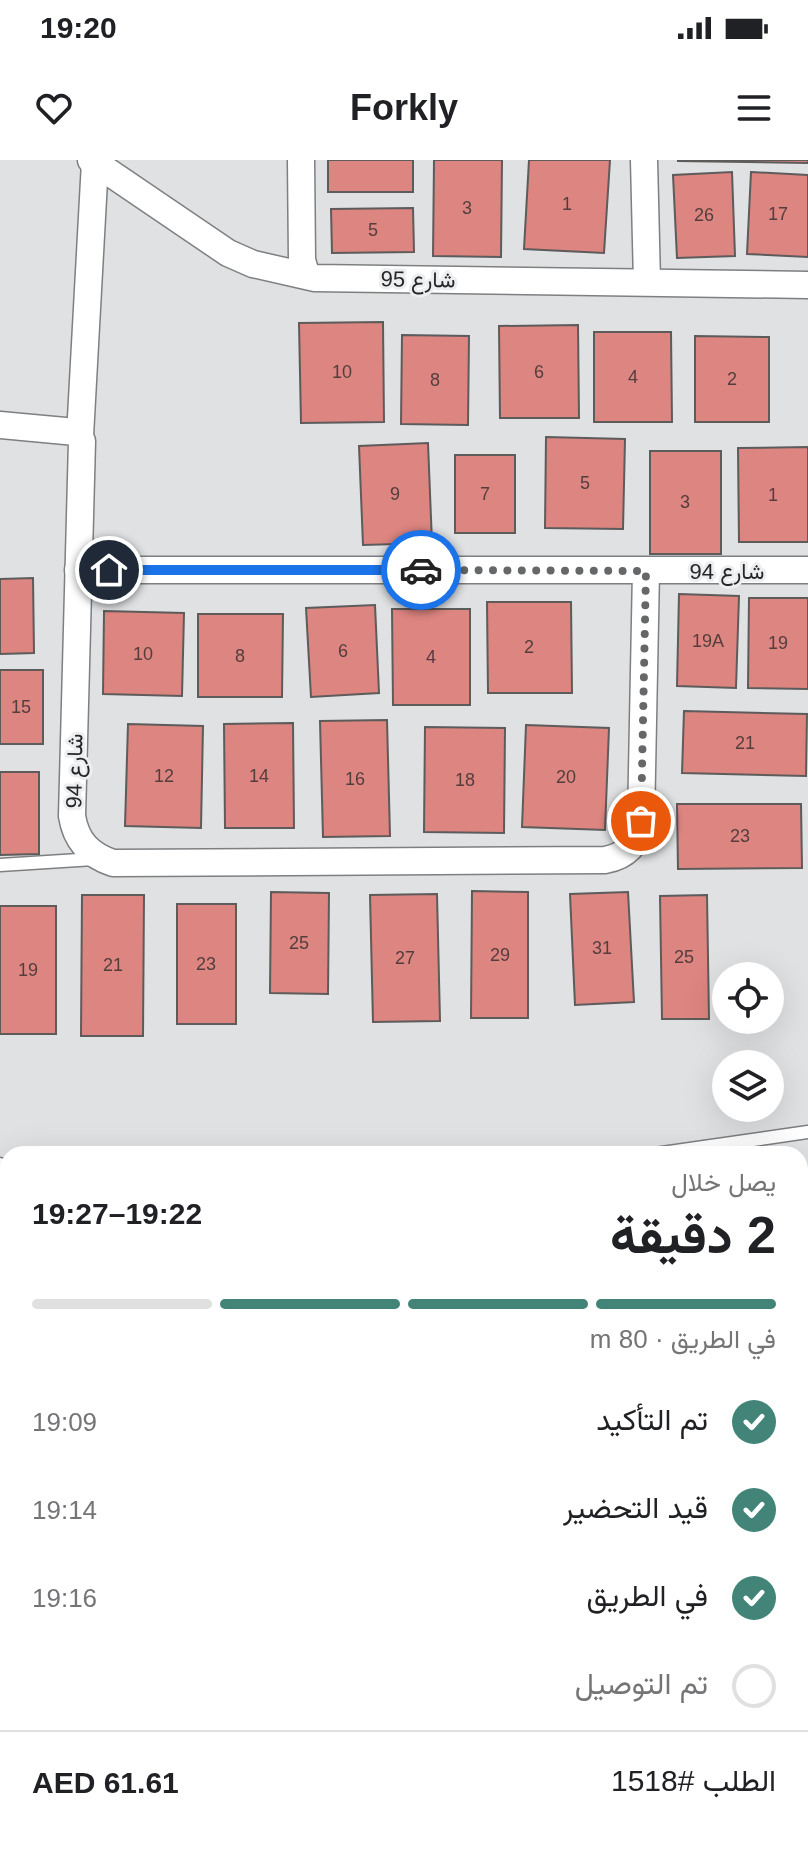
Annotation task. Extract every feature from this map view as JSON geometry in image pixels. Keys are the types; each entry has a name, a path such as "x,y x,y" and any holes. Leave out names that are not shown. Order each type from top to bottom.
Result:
{"street":[{"path":"301,160 302,260 306,274"},
{"path":"644,160 647,282"},
{"path":"78,570 80,436 93,161"},
{"name":"شارع 95","path":"93,161 228,253 272,269 320,278 808,285"},
{"path":"0,425 76,432 80,436"},
{"name":"شارع 94","path":"101,859 81,842 74,830 72,816 78,570 808,570"},
{"path":"101,859 126,863 589,860 623,854 636,840 641,821 646,571"}],"lane":[{"path":"0,865 101,859"},
{"path":"711,1146 808,1132"}],"building":[{"path":"328,160 413,160 413,192 328,192"},
{"path":"434,160 502,160 501,257 433,256"},
{"path":"529,160 610,160 604,253 524,249"},
{"path":"678,160 808,160 808,163 678,161"},
{"path":"732,172 735,256 677,258 673,175"},
{"path":"751,172 808,175 808,257 747,254"},
{"path":"413,208 414,252 332,253 331,209"},
{"path":"383,322 384,422 301,423 299,323"},
{"path":"578,325 579,418 500,418 499,326"},
{"path":"594,332 671,332 672,422 594,422"},
{"path":"402,335 469,336 468,425 401,424"},
{"path":"695,336 769,337 769,422 695,422"},
{"path":"546,437 625,439 623,529 545,528"},
{"path":"428,443 432,543 363,545 359,446"},
{"path":"808,447 808,542 739,542 738,448"},
{"path":"650,451 721,451 721,554 650,554"},
{"path":"455,455 515,455 515,533 455,533"},
{"path":"33,578 34,653 0,654 0,579"},
{"path":"679,594 739,596 736,688 677,686"},
{"path":"749,598 808,598 808,689 748,688"},
{"path":"487,602 571,602 572,693 488,693"},
{"path":"375,605 379,693 311,697 306,608"},
{"path":"392,609 470,609 470,705 393,705"},
{"path":"104,611 184,613 182,696 103,694"},
{"path":"198,614 283,614 282,697 198,697"},
{"path":"0,670 43,670 43,744 0,744"},
{"path":"684,711 807,714 806,776 682,773"},
{"path":"387,720 390,836 323,837 320,721"},
{"path":"293,723 294,828 225,828 224,724"},
{"path":"128,724 203,726 201,828 125,826"},
{"path":"526,725 609,728 605,830 522,827"},
{"path":"425,727 505,728 504,833 424,832"},
{"path":"0,772 39,772 39,854 0,855"},
{"path":"677,804 801,804 802,868 678,869"},
{"path":"472,891 528,892 528,1018 471,1018"},
{"path":"271,892 329,893 328,994 270,993"},
{"path":"628,892 634,1002 575,1005 570,894"},
{"path":"437,894 440,1021 373,1022 370,895"},
{"path":"82,895 144,895 143,1036 81,1036"},
{"path":"707,895 709,1019 662,1019 660,896"},
{"path":"177,904 236,904 236,1024 177,1024"},
{"path":"0,906 56,906 56,1034 0,1034"}],"way so far":[{"path":"421,570 646,571 641,821"}],"route":[{"path":"109,570 421,570"}]}
